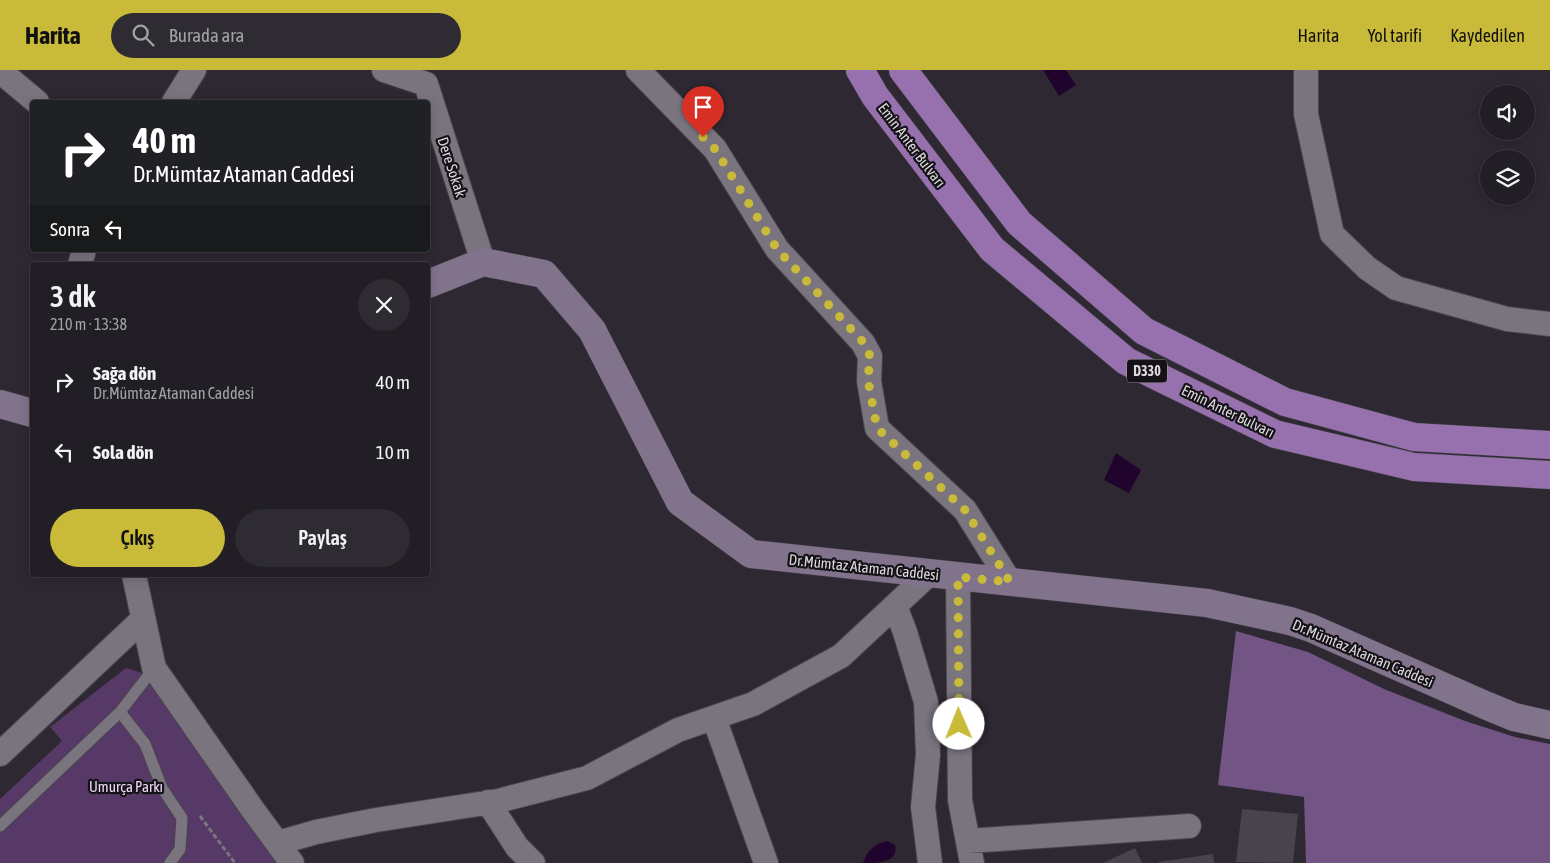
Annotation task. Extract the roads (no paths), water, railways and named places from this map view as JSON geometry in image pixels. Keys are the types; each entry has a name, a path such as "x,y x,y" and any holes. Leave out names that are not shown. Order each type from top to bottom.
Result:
{"highway":[{"name":"Emin Anter Bulvarı","path":"860,70 875,96 992,250 1126,361 1275,434 1414,467 1550,475"},
{"name":"D330","path":"902,70 1019,223 1144,331 1294,405 1414,437 1550,445"}],"street":[{"path":"175,100 194,70"},
{"name":"Dere Sokak","path":"384,70 426,84 483,262"},
{"path":"638,70 715,149 777,249 864,343 870,356 868,380 877,428 965,510 1010,582"},
{"path":"1306,70 1306,114 1332,234 1366,268 1396,288 1507,319 1550,324"},
{"path":"0,71 35,100"},
{"path":"430,283 483,262"},
{"name":"Dr.Mümtaz Ataman Caddesi","path":"483,262 544,274 592,330 680,502 751,554 1207,603 1290,621 1514,717 1550,725"},
{"path":"0,404 30,412"},
{"path":"278,843 316,832 376,820 488,802 587,778 678,730 753,704 840,656 929,574"},
{"path":"134,577 154,668 292,863"},
{"path":"958,577 960,800 970,852 1189,826"},
{"path":"894,606 905,632 926,702 928,755 922,807 930,863"},
{"path":"0,754 143,619"},
{"path":"714,718 766,863"},
{"path":"488,802 517,847 533,863"}],"lane":[{"path":"0,826 120,712 154,668"},
{"path":"120,712 145,744 162,788 182,818 180,848 170,863"}],"park label":[{"name":"Umurça Parkı","path":"126,786"}]}
